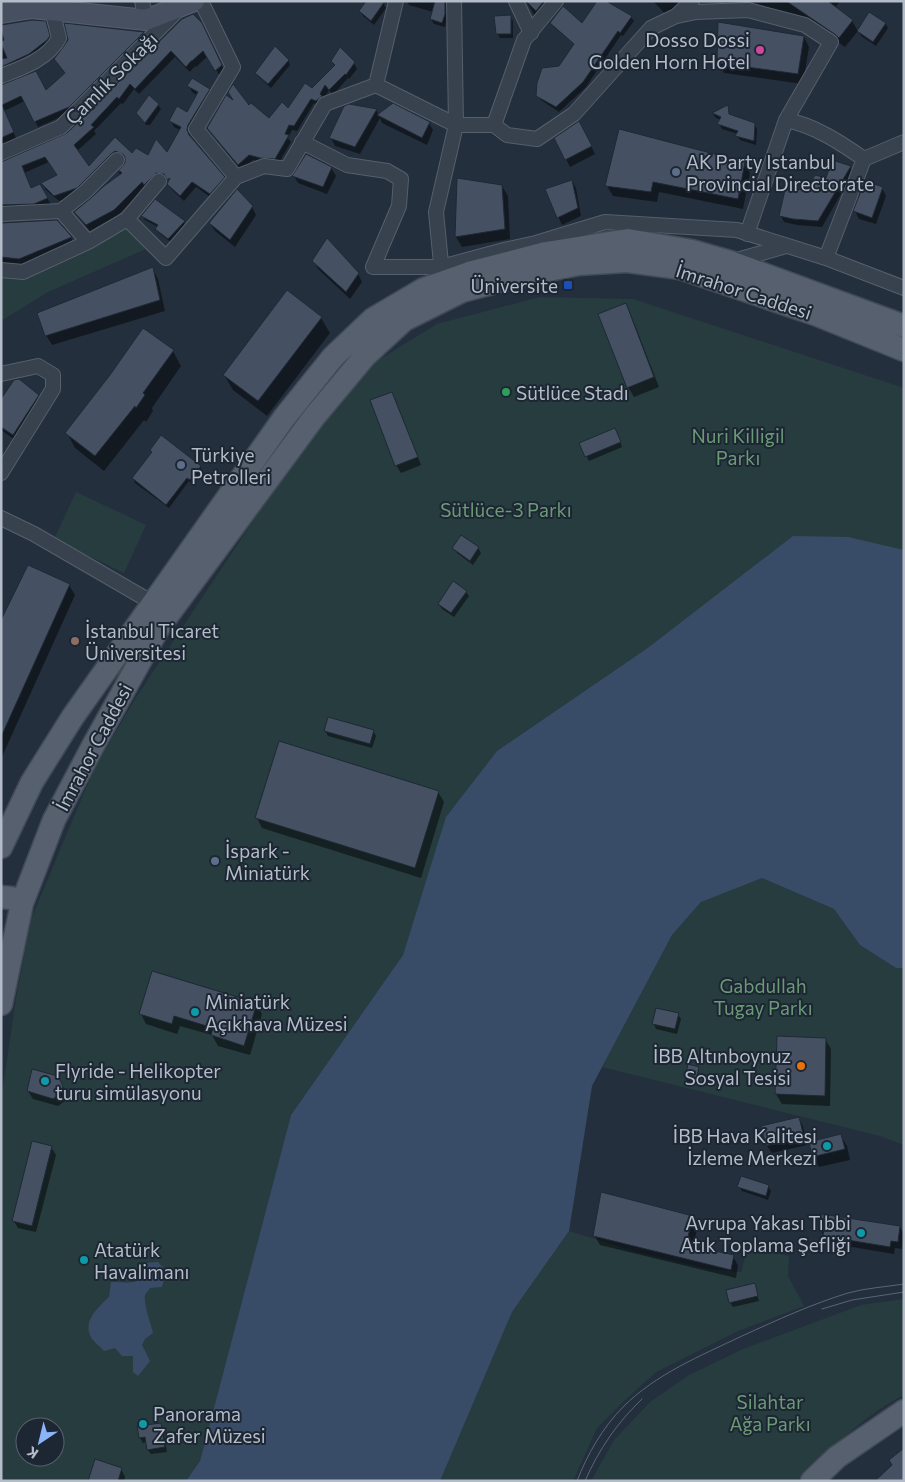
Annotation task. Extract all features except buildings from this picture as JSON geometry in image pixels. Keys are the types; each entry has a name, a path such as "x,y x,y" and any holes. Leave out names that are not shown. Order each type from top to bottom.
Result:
{"main road":[{"name":"İmrahor Caddesi","path":"1,847 32,782 72,718 284,418 333,358 373,319 424,289 442,275 469,272 546,253 628,240 650,254 680,268 815,314 904,350"},
{"name":"İmrahor Caddesi","path":"1,1003 12,900 94,744 159,627 314,417 365,356 404,320 462,291 523,275 578,264 627,261 650,254 692,251 730,262 904,326"},
{"path":"117,654 138,665"},
{"path":"812,1481 836,1457 904,1411"},
{"path":"832,1481 854,1462 904,1427"}],"street":[{"path":"376,85 396,1"},
{"path":"442,275 436,212 456,125 454,1"},
{"path":"516,1 531,33"},
{"path":"494,125 524,40 556,1"},
{"path":"676,16 692,1"},
{"path":"1,14 31,5 52,10 144,10 193,2 233,67 196,129 236,176"},
{"name":"Çamlık Sokağı","path":"1,152 61,127 193,2"},
{"path":"1,76 33,63 56,45 59,38 52,10"},
{"path":"127,219 166,258 236,176 264,166 287,169 325,104 376,85 456,125 494,125 508,135 537,140 574,114 651,28 676,16 696,12 748,10 805,26 831,42 786,120 747,234"},
{"path":"786,120 801,123 847,147 864,159"},
{"path":"302,142 347,165 387,171 401,179 399,206 373,266 442,275 504,250 536,243 605,222 737,230 826,258 904,288"},
{"path":"826,258 864,159 904,142"},
{"path":"1,214 60,211 85,192 118,160"},
{"path":"1,270 23,272 88,242 127,219 159,181"},
{"path":"60,211 88,242"},
{"path":"730,262 786,246"},
{"path":"1,374 38,366 53,375 53,389 1,473"},
{"path":"1,518 34,534 153,603"}],"green space":[{"path":"129,224 146,249 48,292 1,321 1,271 21,274"},
{"name":"Sütlüce-3 Parkı","path":"540,297 633,299 904,388 904,550 649,647 497,751 447,817 403,955 291,1115 200,1461 186,1481 1,1481 1,1099 16,999 31,919 94,769 137,696 306,441 377,361 437,324"},
{"path":"76,492 146,525 124,573 54,539"},
{"name":"Gabdullah Tugay Parkı","path":"762,878 834,909 860,945 896,968 904,968 904,1145 880,1136 602,1067 672,935 703,900"},
{"path":"569,1231 637,1252 709,1269 741,1272 748,1247 789,1256 788,1276 804,1306 738,1331 656,1372 597,1428 573,1481 440,1481 512,1312"},
{"name":"Silahtar Ağa Parkı","path":"904,1299 904,1395 877,1411 851,1431 801,1481 591,1481 614,1440 650,1402 689,1375 743,1349 861,1305"}],"water":[{"path":"793,536 848,537 904,550 904,968 896,968 860,945 834,909 762,878 701,902 672,935 592,1086 569,1231 512,1312 440,1481 186,1481 200,1461 291,1115 403,955 446,817 497,751 649,647"},
{"path":"158,1262 166,1271 162,1287 150,1288 145,1295 146,1308 153,1333 145,1339 142,1345 150,1361 138,1376 133,1372 133,1356 122,1356 115,1348 104,1351 92,1339 88,1326 92,1315 109,1297 111,1282 136,1281 144,1275 147,1269 144,1263"}],"tram line":[{"path":"577,1481 596,1442 609,1423 636,1395 664,1375 742,1336 821,1302 855,1291 904,1284"},
{"path":"822,1309 852,1300 904,1292"},
{"path":"585,1481 609,1437 642,1399"}],"place":[{"name":"Dosso Dossi Golden Horn Hotel","path":"760,50"},
{"name":"AK Party Istanbul Provincial Directorate","path":"676,172"},
{"name":"Üniversite","path":"568,285"},
{"name":"Sütlüce Stadı","path":"506,392"},
{"name":"Türkiye Petrolleri","path":"181,465"},
{"name":"İstanbul Ticaret Üniversitesi","path":"75,641"},
{"name":"İspark - Miniatürk","path":"215,861"},
{"name":"Miniatürk Açıkhava Müzesi","path":"195,1012"},
{"name":"İBB Altınboynuz Sosyal Tesisi","path":"801,1066"},
{"name":"Flyride - Helikopter turu simülasyonu","path":"45,1081"},
{"name":"İBB Hava Kalitesi İzleme Merkezi","path":"827,1146"},
{"name":"Avrupa Yakası Tıbbi Atık Toplama Şefliği","path":"861,1233"},
{"name":"Atatürk Havalimanı","path":"84,1260"},
{"name":"Panorama Zafer Müzesi","path":"143,1424"}],"park label":[{"name":"Nuri Killigil Parkı","path":"738,446"}]}
